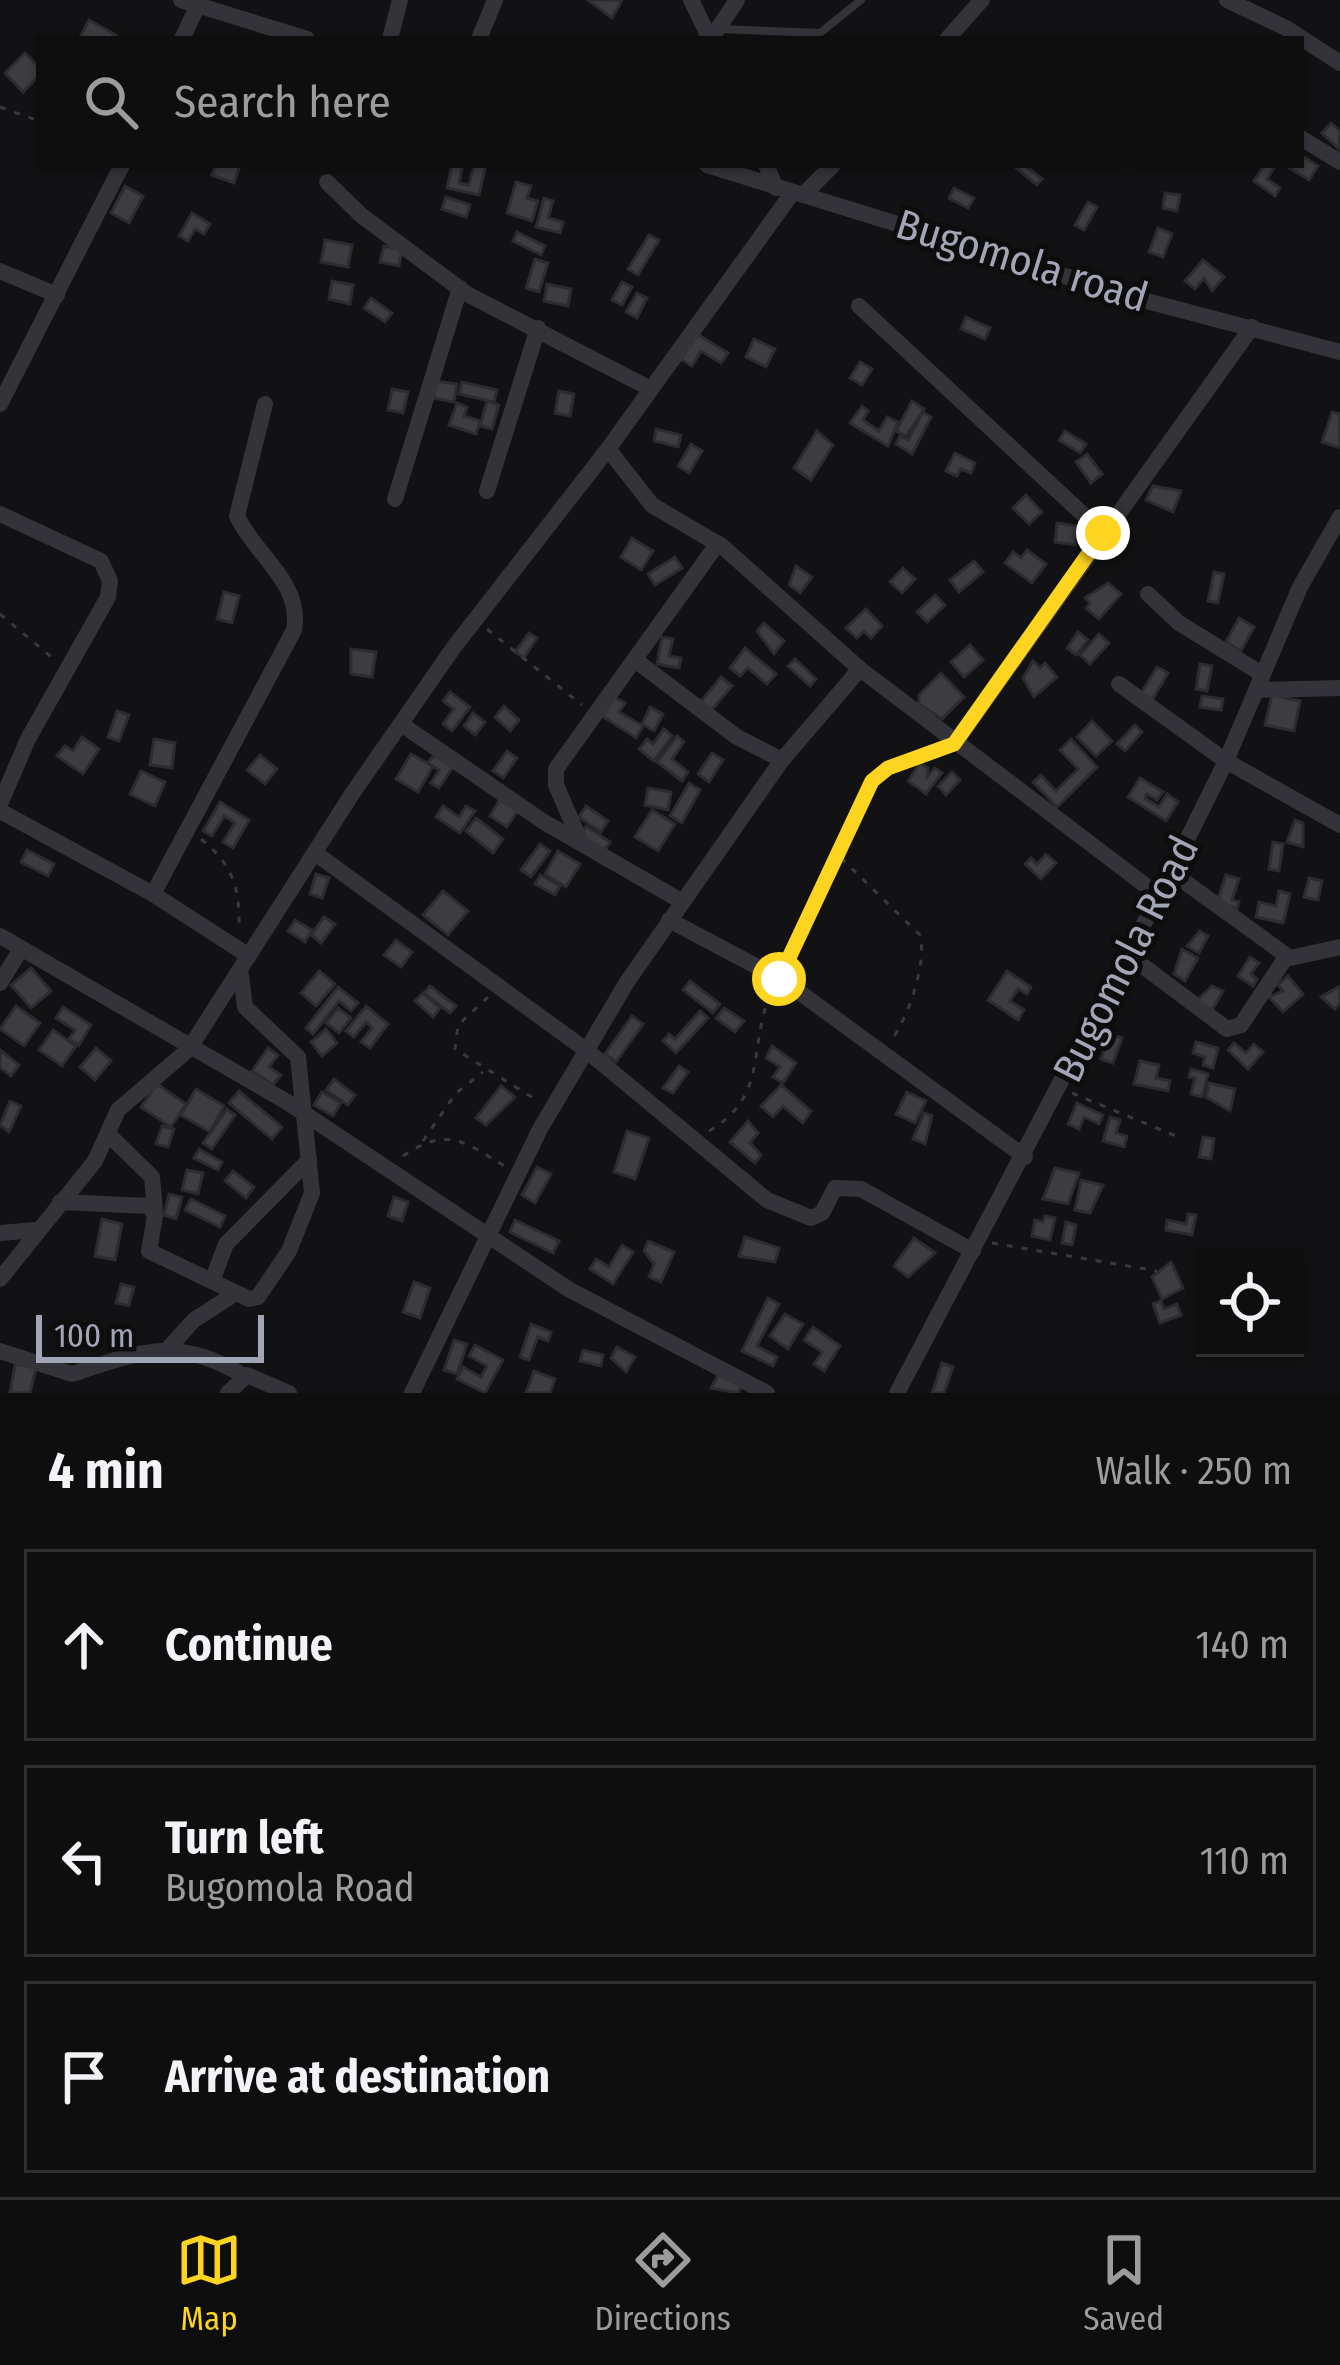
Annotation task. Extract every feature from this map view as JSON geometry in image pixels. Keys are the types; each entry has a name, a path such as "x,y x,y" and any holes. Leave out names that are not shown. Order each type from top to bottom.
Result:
{"street":[{"path":"391,36 400,0"},
{"path":"480,36 495,0"},
{"path":"692,0 713,36 737,0"},
{"path":"1227,0 1298,36"},
{"path":"948,36 974,2"},
{"path":"183,36 190,3 297,36"},
{"path":"1304,40 1340,63"},
{"path":"1304,140 1340,162"},
{"path":"0,404 120,168"},
{"name":"Bugomola road","path":"716,168 1139,299 1340,352"},
{"path":"769,168 791,191"},
{"path":"0,1279 108,1134 118,1110 188,1049 243,958 401,724 608,449 791,191 827,168"},
{"path":"327,182 362,216 460,288 651,389"},
{"path":"0,271 57,295"},
{"path":"395,499 460,288"},
{"path":"859,306 1103,533"},
{"path":"954,744 1252,327"},
{"path":"487,491 538,328"},
{"path":"153,895 296,621 284,580 237,516 266,404"},
{"path":"608,449 647,501 718,544 954,744 1158,895"},
{"path":"0,514 101,561 108,572 108,597 65,671 0,808 153,895 243,958"},
{"name":"Bugomola Road","path":"897,1393 1171,872 1226,761 1300,587 1340,518"},
{"path":"581,843 555,773 718,544"},
{"path":"1148,594 1259,682 1340,688"},
{"path":"635,660 737,737 782,760"},
{"path":"412,1393 550,1110 586,1050 681,901 782,760 860,669"},
{"path":"1119,684 1226,761 1340,825"},
{"path":"401,724 581,843 681,901"},
{"path":"315,853 586,1050 767,1200 806,1218 822,1214 836,1187 852,1186 976,1246"},
{"path":"1171,872 1286,957 1313,957 1340,947"},
{"path":"669,920 778,978 1025,1157"},
{"path":"0,936 306,1116 570,1290 767,1393"},
{"path":"0,982 21,949"},
{"path":"1127,954 1227,1029 1241,1025 1286,957"},
{"path":"108,1134 152,1177 154,1211 148,1251 236,1293 258,1297 289,1251 312,1193 295,1049 245,1007 239,996 243,958"},
{"path":"212,1281 226,1244 309,1160"},
{"path":"60,1202 149,1206 154,1211"},
{"path":"0,1233 36,1230"},
{"path":"164,1352 194,1320 236,1293"},
{"path":"0,1351 72,1374 110,1358 201,1353 289,1393"},
{"path":"228,1393 244,1376"}],"lane":[{"path":"713,36 820,33 862,0"}],"path":[{"path":"0,107 36,120"},
{"path":"0,614 65,671"},
{"path":"476,619 593,714"},
{"path":"693,1142 731,1118 749,1096 760,1024 778,978 840,857 854,813 879,772 954,744"},
{"path":"188,829 232,872 240,894 243,958"},
{"path":"840,857 920,935 922,954 905,1020 887,1054"},
{"path":"499,988 469,1013 453,1038 455,1048 550,1110"},
{"path":"422,1142 456,1093 487,1070"},
{"path":"1060,1088 1183,1139"},
{"path":"379,1164 422,1142 446,1138 469,1143 518,1174"},
{"path":"976,1246 1157,1271"}],"building":[{"path":"588,0 622,0 612,18"},
{"path":"89,20 116,35 116,36 81,36"},
{"path":"25,53 36,64 36,79 23,92 5,73"},
{"path":"1331,123 1340,131 1339,149 1322,133"},
{"path":"1304,157 1318,166 1309,180 1289,168 1304,168"},
{"path":"215,168 239,168 234,183 212,175"},
{"path":"451,168 462,168 459,183 469,185 473,168 485,168 479,195 447,188"},
{"path":"1016,168 1029,168 1042,179 1037,185"},
{"path":"1262,168 1274,168 1267,179 1280,188 1275,196 1254,181"},
{"path":"516,182 531,186 527,198 538,201 532,221 507,213"},
{"path":"125,186 143,196 129,223 111,213"},
{"path":"954,188 974,198 968,208 949,198"},
{"path":"1165,193 1180,195 1177,211 1163,208"},
{"path":"446,197 470,205 466,217 442,209"},
{"path":"544,198 553,201 548,218 563,222 560,233 536,227"},
{"path":"1088,202 1097,207 1084,230 1075,225"},
{"path":"192,213 210,224 204,234 195,229 188,241 179,236"},
{"path":"1158,228 1172,234 1163,257 1149,252"},
{"path":"517,232 545,246 541,255 513,241"},
{"path":"649,235 659,240 638,275 628,269"},
{"path":"325,240 352,245 348,267 321,262"},
{"path":"384,246 402,250 399,266 380,262"},
{"path":"535,259 548,263 539,292 526,288"},
{"path":"1203,260 1224,277 1212,291 1204,278 1195,289 1185,281"},
{"path":"332,281 353,285 350,304 329,299"},
{"path":"622,282 632,287 622,305 612,300"},
{"path":"547,284 571,289 568,306 544,301"},
{"path":"637,293 647,298 637,318 626,312"},
{"path":"371,298 392,313 385,322 364,308"},
{"path":"966,317 990,328 985,339 961,329"},
{"path":"697,334 728,353 721,363 701,351 692,366 681,359"},
{"path":"754,339 775,349 766,367 746,357"},
{"path":"860,362 872,369 862,385 850,378"},
{"path":"436,381 457,384 454,402 433,398"},
{"path":"462,382 497,390 494,402 459,394"},
{"path":"392,389 408,392 403,413 388,410"},
{"path":"559,391 574,394 570,416 555,413"},
{"path":"487,401 499,405 492,429 480,426"},
{"path":"912,401 924,409 906,436 896,431"},
{"path":"457,403 467,407 464,416 480,421 476,434 449,425"},
{"path":"862,406 868,411 863,420 879,431 887,417 898,422 888,446 850,423"},
{"path":"923,412 931,417 912,454 896,444 900,436 908,440"},
{"path":"1332,412 1340,414 1340,448 1322,442"},
{"path":"656,429 681,435 678,447 654,441"},
{"path":"817,431 833,445 811,480 794,468"},
{"path":"1065,431 1086,444 1080,453 1059,440"},
{"path":"691,444 702,451 689,473 678,466"},
{"path":"955,453 975,463 971,473 961,469 957,476 946,471"},
{"path":"1087,454 1102,474 1091,483 1076,462"},
{"path":"1153,486 1181,491 1173,512 1146,500"},
{"path":"1026,495 1042,512 1029,524 1013,508"},
{"path":"1057,523 1078,526 1075,545 1055,542"},
{"path":"632,538 653,551 641,570 621,557"},
{"path":"1027,550 1046,564 1032,583 1005,563 1013,552 1021,558"},
{"path":"675,557 682,568 655,585 648,574"},
{"path":"974,561 983,572 959,592 950,580"},
{"path":"796,566 812,577 800,593 789,585"},
{"path":"903,568 915,579 902,593 890,582"},
{"path":"1214,572 1224,574 1218,603 1208,601"},
{"path":"1108,583 1121,594 1099,619 1086,608 1090,603 1085,598"},
{"path":"224,592 239,596 232,623 217,619"},
{"path":"935,595 945,605 927,622 917,612"},
{"path":"866,609 882,626 871,638 864,631 857,638 846,628"},
{"path":"1239,618 1254,627 1241,651 1226,642"},
{"path":"764,623 784,641 774,654 757,631"},
{"path":"1078,632 1088,640 1076,655 1067,648"},
{"path":"529,633 537,638 524,658 515,652"},
{"path":"1099,634 1109,643 1090,664 1080,655"},
{"path":"662,637 673,639 669,656 681,658 679,668 657,664"},
{"path":"970,645 983,660 964,677 951,662"},
{"path":"745,648 776,674 767,684 748,668 740,676 730,668"},
{"path":"351,649 376,652 372,677 351,674"},
{"path":"795,659 816,679 810,686 788,666"},
{"path":"1033,661 1040,668 1045,663 1057,677 1034,697 1023,678"},
{"path":"1200,664 1212,666 1207,691 1196,689"},
{"path":"1157,667 1168,673 1151,702 1140,695"},
{"path":"941,673 964,697 942,719 919,704 919,695"},
{"path":"721,677 732,686 709,713 699,704"},
{"path":"450,692 470,707 452,731 443,724 454,709 443,701"},
{"path":"1272,695 1300,701 1294,731 1265,725"},
{"path":"1202,696 1223,699 1221,710 1200,707"},
{"path":"614,697 625,703 619,712 643,726 636,738 602,716"},
{"path":"504,706 519,720 510,731 495,717"},
{"path":"650,707 663,714 654,731 642,724"},
{"path":"117,711 129,715 119,741 108,737"},
{"path":"473,713 485,722 475,735 464,726"},
{"path":"1092,721 1112,741 1096,756 1077,737"},
{"path":"1135,725 1142,732 1125,751 1117,744"},
{"path":"664,729 672,736 654,761 639,749 647,739 653,744"},
{"path":"677,736 684,742 672,759 688,772 682,781 657,762"},
{"path":"82,737 99,749 83,774 57,756 65,746 73,751"},
{"path":"154,739 175,743 172,768 150,765"},
{"path":"1071,739 1097,767 1057,807 1033,782 1041,775 1056,791 1078,769 1060,750"},
{"path":"507,751 517,758 503,778 493,771"},
{"path":"712,753 723,760 709,782 698,774"},
{"path":"411,754 433,766 418,792 396,779"},
{"path":"260,755 277,769 265,784 247,770"},
{"path":"434,755 453,767 439,788 431,783 439,770 428,763"},
{"path":"920,763 928,768 927,777 935,768 942,773 926,794 908,781"},
{"path":"141,771 165,782 155,806 130,794"},
{"path":"952,772 960,780 946,795 938,786"},
{"path":"1140,778 1163,792 1157,800 1147,794 1145,798 1159,807 1167,794 1178,802 1166,821 1128,797"},
{"path":"689,783 700,790 682,823 670,816"},
{"path":"648,788 671,792 668,810 645,805"},
{"path":"500,799 518,810 507,827 490,816"},
{"path":"220,802 249,820 233,848 223,842 235,823 224,816 212,836 203,831"},
{"path":"443,806 459,817 466,806 475,811 460,833 436,817"},
{"path":"586,806 608,821 601,832 579,817"},
{"path":"652,810 675,824 658,851 635,837"},
{"path":"476,818 503,839 493,853 466,831"},
{"path":"1295,820 1303,823 1303,847 1287,842"},
{"path":"586,826 610,842 604,852 580,835"},
{"path":"1273,842 1283,844 1279,871 1269,869"},
{"path":"540,844 550,851 531,877 521,870"},
{"path":"27,850 54,864 48,876 21,862"},
{"path":"558,851 580,864 566,887 545,874"},
{"path":"1046,854 1056,863 1041,879 1025,864 1031,858 1037,864"},
{"path":"316,874 329,878 322,898 310,894"},
{"path":"540,875 560,886 555,895 535,884"},
{"path":"1226,875 1239,879 1232,900 1239,902 1237,909 1217,902"},
{"path":"1309,878 1322,881 1318,900 1304,897"},
{"path":"443,891 468,911 448,935 423,915"},
{"path":"1279,891 1290,894 1283,923 1256,917 1259,902 1276,906"},
{"path":"324,917 335,924 321,943 311,935"},
{"path":"295,920 312,930 305,942 288,931"},
{"path":"1200,931 1208,936 1199,953 1187,946"},
{"path":"396,940 412,952 401,967 384,955"},
{"path":"1182,949 1198,958 1185,981 1174,974"},
{"path":"1250,957 1259,963 1251,974 1257,979 1253,986 1238,976"},
{"path":"31,968 51,991 31,1008 11,985"},
{"path":"319,971 335,984 316,1006 301,993"},
{"path":"1007,971 1031,987 1027,994 1018,989 1010,1001 1024,1010 1018,1020 988,1000"},
{"path":"1288,976 1303,994 1283,1012 1269,997 1283,991 1278,985"},
{"path":"690,981 720,1004 713,1013 683,990"},
{"path":"430,986 456,1006 450,1013 424,993"},
{"path":"1212,986 1223,991 1211,1012 1194,1003"},
{"path":"1340,986 1340,1003 1335,1009 1321,997"},
{"path":"338,987 358,1003 351,1011 339,1001 313,1034 306,1028"},
{"path":"423,993 440,1008 433,1017 415,1001"},
{"path":"16,1006 40,1023 24,1046 0,1029"},
{"path":"366,1006 388,1024 370,1048 361,1042 372,1028 366,1022 354,1037 346,1031"},
{"path":"63,1007 91,1025 79,1045 69,1039 75,1030 56,1018"},
{"path":"338,1008 351,1018 339,1033 326,1023"},
{"path":"724,1008 744,1021 735,1032 716,1018"},
{"path":"700,1011 708,1018 676,1053 663,1041 669,1034 675,1039"},
{"path":"632,1016 643,1024 616,1062 605,1054"},
{"path":"326,1029 337,1043 322,1056 311,1042"},
{"path":"53,1030 76,1046 62,1066 39,1050"},
{"path":"1110,1034 1122,1038 1113,1063 1101,1059"},
{"path":"1196,1042 1218,1048 1213,1068 1203,1065 1205,1057 1193,1053"},
{"path":"1234,1043 1246,1053 1254,1044 1263,1052 1248,1069 1228,1050"},
{"path":"772,1046 796,1063 783,1083 773,1077 780,1067 766,1058"},
{"path":"96,1048 111,1061 95,1080 80,1067"},
{"path":"268,1048 278,1055 269,1067 281,1075 273,1085 252,1071"},
{"path":"0,1050 19,1065 11,1076 0,1068"},
{"path":"1140,1061 1159,1065 1156,1078 1170,1081 1168,1091 1134,1084"},
{"path":"679,1066 688,1072 673,1093 663,1088"},
{"path":"1191,1069 1208,1074 1202,1097 1191,1094 1195,1078 1189,1077"},
{"path":"334,1079 355,1095 348,1105 326,1090"},
{"path":"1209,1083 1235,1089 1230,1111 1206,1097"},
{"path":"157,1084 186,1104 171,1127 141,1107"},
{"path":"781,1085 811,1111 803,1123 783,1106 773,1117 761,1106"},
{"path":"501,1086 515,1097 486,1125 476,1118"},
{"path":"196,1089 224,1106 210,1132 181,1115"},
{"path":"239,1091 282,1127 272,1139 229,1103"},
{"path":"322,1092 341,1103 333,1116 314,1105"},
{"path":"907,1092 926,1101 915,1123 896,1114"},
{"path":"10,1101 21,1106 9,1132 0,1125"},
{"path":"1077,1103 1103,1115 1099,1124 1084,1117 1079,1129 1068,1124"},
{"path":"227,1109 235,1115 212,1149 203,1143"},
{"path":"924,1113 932,1116 925,1144 913,1139"},
{"path":"1110,1117 1120,1120 1116,1133 1127,1136 1124,1147 1103,1141"},
{"path":"748,1121 758,1133 750,1143 761,1155 755,1163 730,1142"},
{"path":"162,1126 174,1129 168,1147 156,1144"},
{"path":"627,1131 649,1138 635,1179 614,1172"},
{"path":"1203,1137 1214,1139 1211,1159 1199,1157"},
{"path":"199,1149 222,1162 218,1170 194,1158"},
{"path":"537,1167 551,1174 535,1203 522,1195"},
{"path":"1055,1168 1079,1173 1068,1204 1043,1199"},
{"path":"187,1170 203,1173 198,1194 182,1190"},
{"path":"233,1171 254,1187 246,1198 225,1181"},
{"path":"1081,1180 1103,1185 1090,1213 1075,1210"},
{"path":"169,1194 182,1197 176,1219 164,1215"},
{"path":"394,1197 408,1202 402,1221 388,1216"},
{"path":"191,1199 225,1216 220,1227 185,1210"},
{"path":"1188,1214 1196,1215 1192,1235 1166,1230 1167,1220 1186,1224"},
{"path":"1045,1216 1055,1218 1050,1240 1032,1236 1035,1220 1043,1222"},
{"path":"102,1219 122,1224 115,1260 95,1256"},
{"path":"515,1220 559,1241 553,1253 510,1232"},
{"path":"1066,1222 1076,1225 1072,1245 1062,1243"},
{"path":"745,1237 779,1248 775,1262 739,1256"},
{"path":"914,1238 935,1253 908,1277 894,1266"},
{"path":"648,1241 674,1252 661,1282 649,1277 654,1264 644,1251"},
{"path":"622,1245 633,1252 613,1284 590,1269 596,1259 609,1267"},
{"path":"1171,1262 1183,1288 1162,1299 1152,1277"},
{"path":"414,1282 430,1288 420,1318 403,1312"},
{"path":"121,1284 134,1287 129,1306 116,1303"},
{"path":"768,1298 779,1304 757,1346 777,1357 773,1366 742,1351"},
{"path":"1161,1301 1164,1309 1177,1304 1181,1315 1160,1323 1153,1304"},
{"path":"785,1314 803,1324 788,1349 770,1336"},
{"path":"531,1324 551,1332 548,1341 538,1337 529,1360 520,1357"},
{"path":"813,1327 840,1346 824,1371 814,1364 822,1352 804,1340"},
{"path":"454,1340 467,1344 457,1374 444,1370"},
{"path":"475,1345 503,1360 485,1393 457,1379 463,1367 481,1377 487,1366 469,1356"},
{"path":"617,1347 635,1357 626,1372 611,1358"},
{"path":"583,1350 603,1355 601,1366 580,1361"},
{"path":"942,1363 953,1367 944,1393 932,1393"},
{"path":"15,1364 36,1368 30,1393 10,1393"},
{"path":"534,1371 555,1379 550,1393 526,1393"},
{"path":"719,1374 742,1385 738,1393 711,1388"}],"route":[{"path":"779,979 872,781 879,772 954,744 1103,533"}]}
